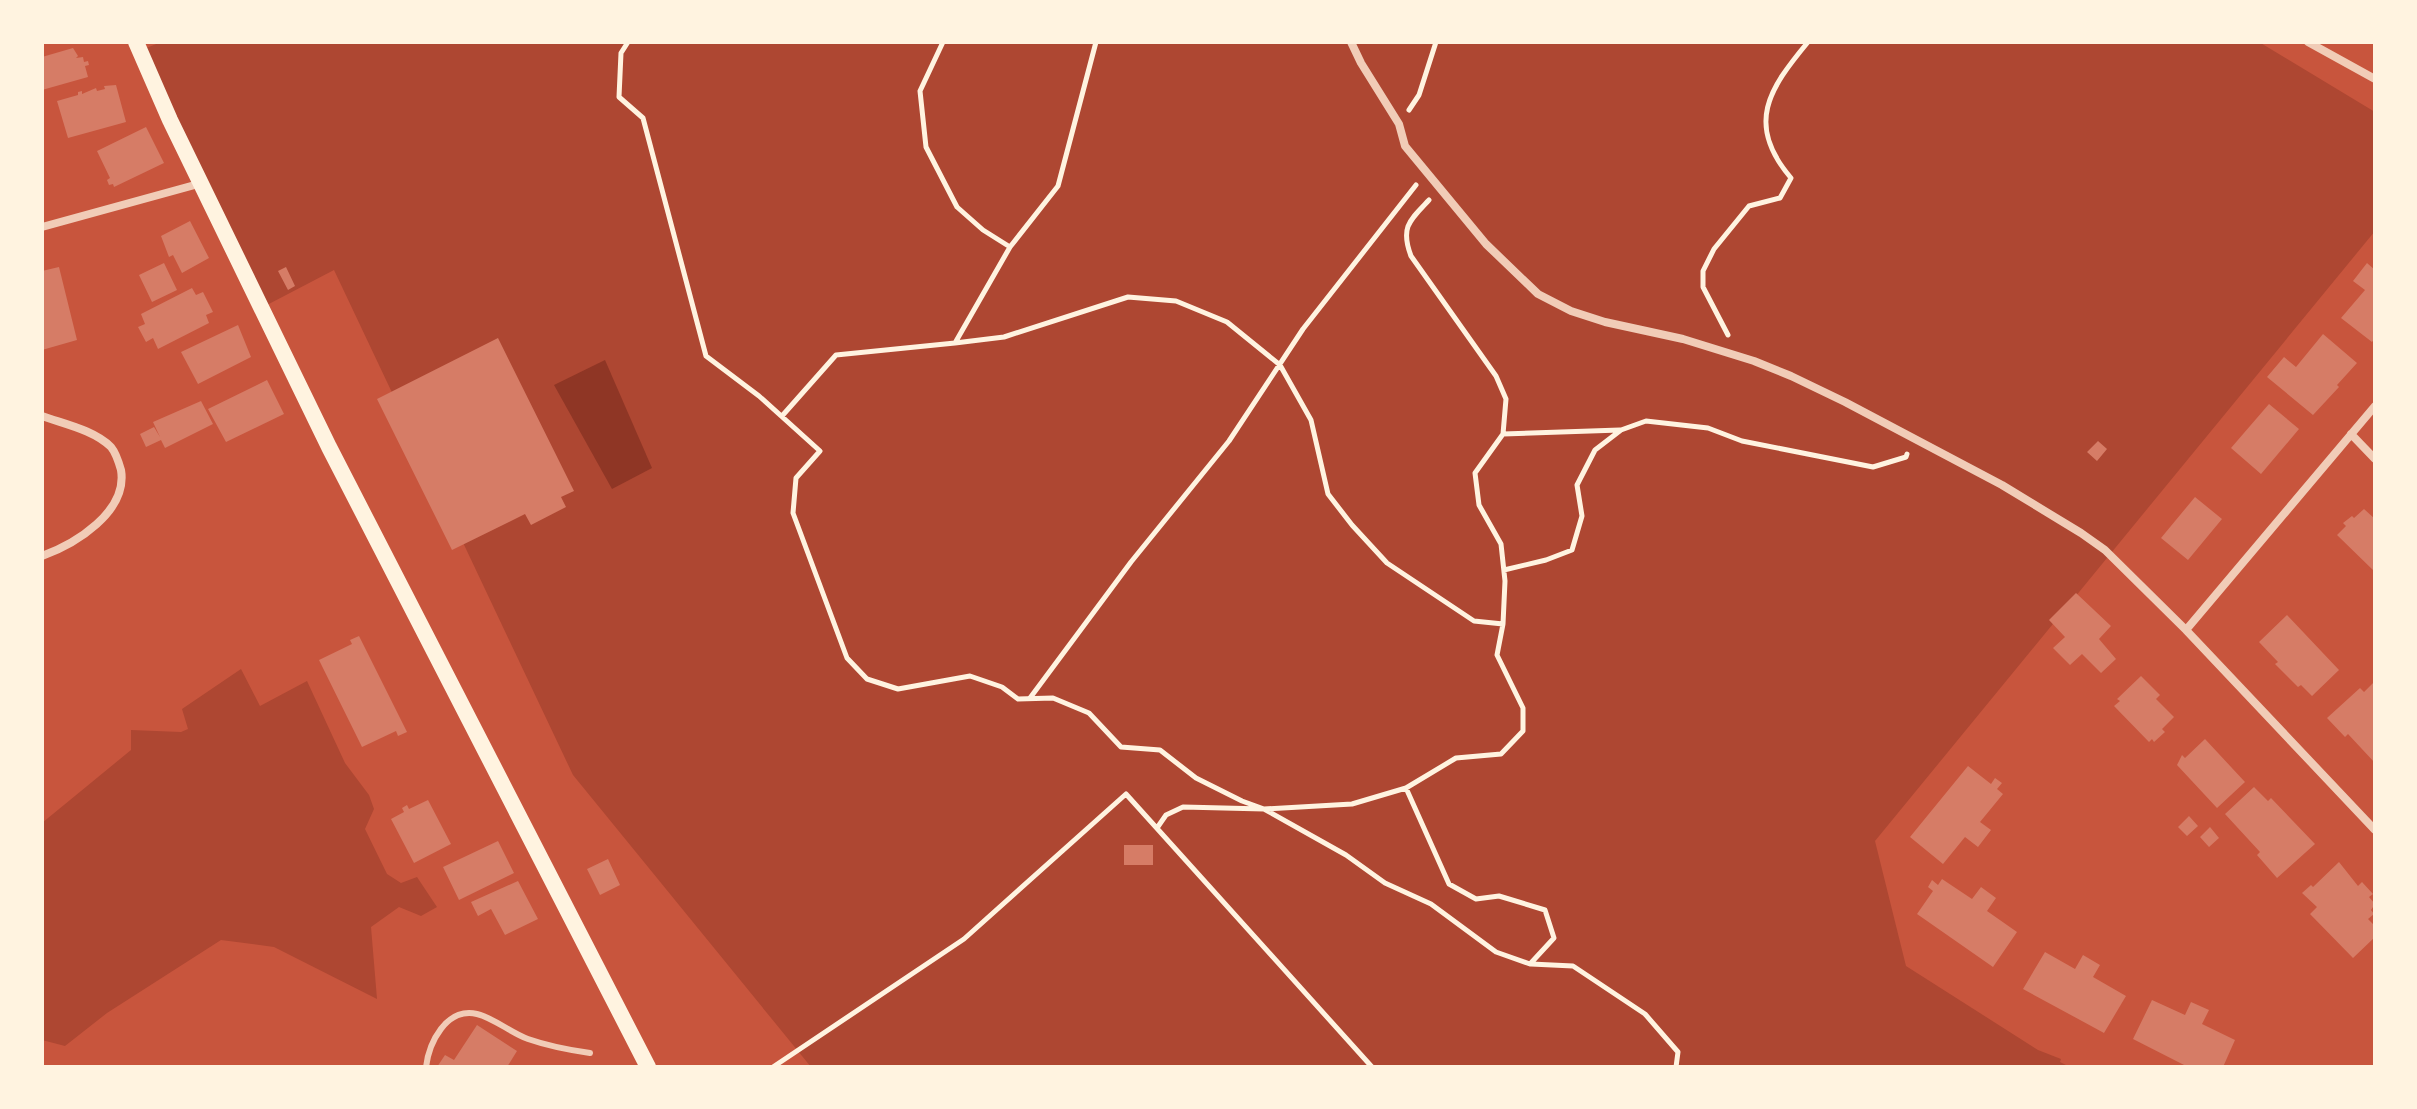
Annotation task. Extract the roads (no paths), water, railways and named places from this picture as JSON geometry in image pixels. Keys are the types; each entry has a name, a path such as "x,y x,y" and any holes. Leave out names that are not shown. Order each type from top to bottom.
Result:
{"main road":[{"path":"136,42 170,120 329,447 648,1067"}],"street":[{"path":"1351,42 1399,124 1405,146 1486,244 1538,294 1593,318 1683,339 1754,361 1845,402 2002,485 2105,550 2186,630 2375,830"},
{"path":"2308,42 2375,79"},
{"path":"42,227 203,183"},
{"path":"2186,630 2375,406"},
{"path":"42,416 84,431 110,447 117,458 122,481 114,506 67,547 42,556"},
{"path":"2351,434 2375,459"}],"lane":[{"path":"426,1067 433,1039 442,1027 468,1013 479,1014 530,1040 590,1053"}]}
